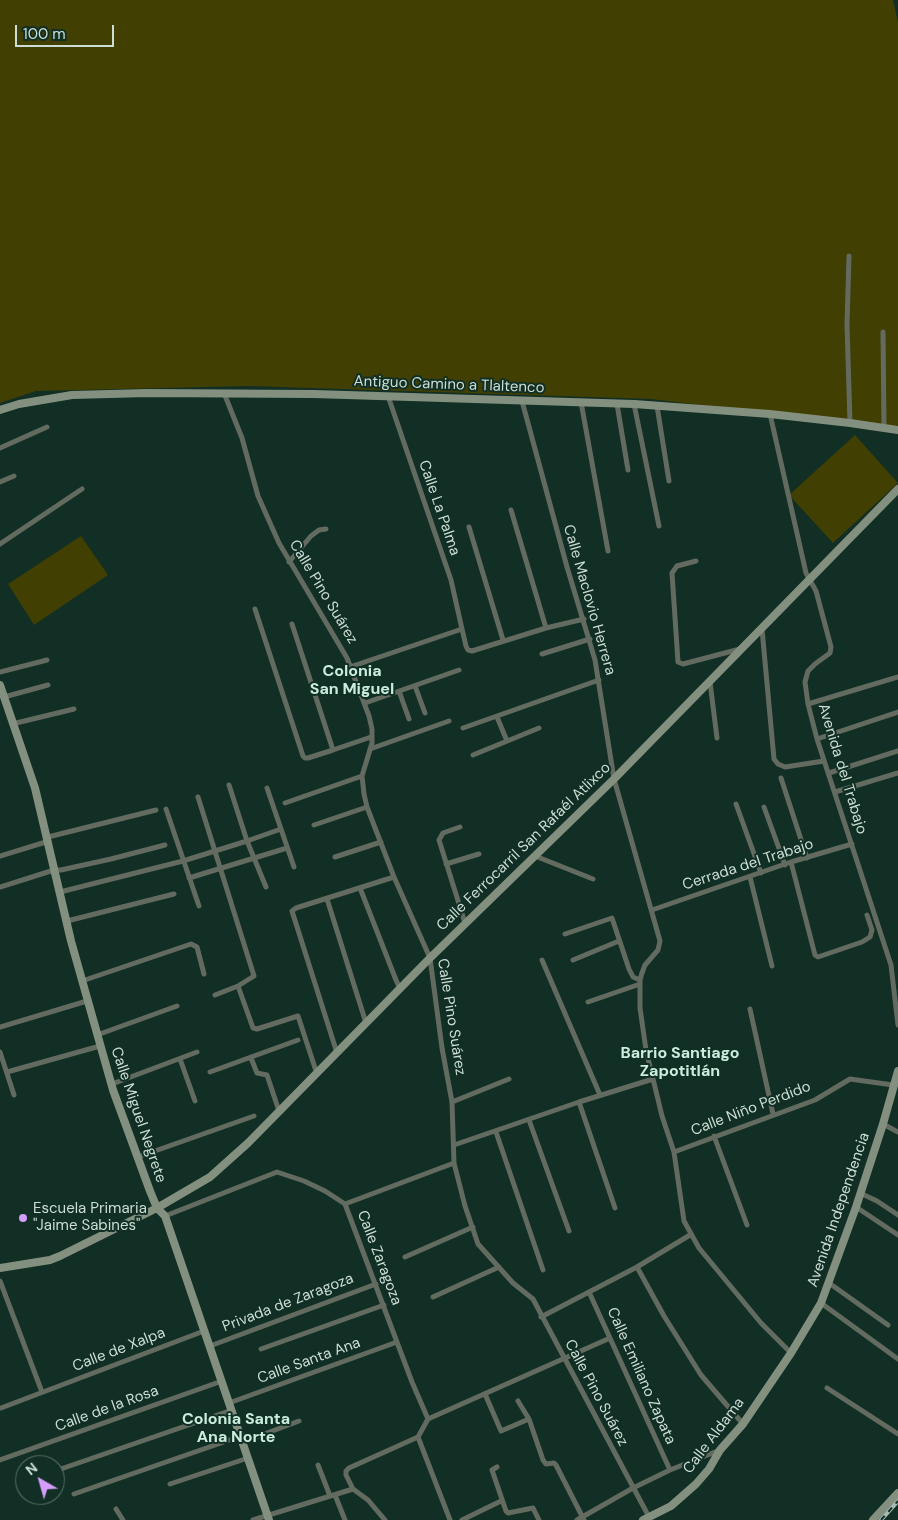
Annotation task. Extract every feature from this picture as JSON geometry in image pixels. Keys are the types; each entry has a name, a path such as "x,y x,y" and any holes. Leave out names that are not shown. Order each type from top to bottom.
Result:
{"street":[{"path":"849,256 850,423"},
{"path":"883,332 884,428"},
{"name":"Calle Pino Suárez","path":"224,394 233,412 242,438 258,496 279,543 347,658 365,703 372,729 370,749 362,776 367,807 394,877 430,958 442,1048 452,1102 454,1163 478,1244 513,1283 533,1299 633,1488 646,1519"},
{"name":"Antiguo Camino a Tlaltenco","path":"0,410 19,404 72,395 388,396 634,404 770,414 898,430"},
{"name":"Calle La Palma","path":"388,396 451,580 468,650 503,640"},
{"name":"Calle Maclovio Herrera","path":"522,401 566,567 590,639 599,680 614,779 660,941 658,950 645,965 640,982 640,1008 642,1028 653,1079 662,1116 674,1152 684,1221 690,1235 699,1248 761,1323 791,1353"},
{"path":"581,402 608,551"},
{"path":"617,404 628,470"},
{"path":"634,404 659,526"},
{"path":"657,406 669,481"},
{"name":"Avenida del Trabajo","path":"770,414 806,573 816,591 830,647 830,653 808,671 805,682 808,704 817,739 891,965 898,1025"},
{"path":"0,448 47,428"},
{"path":"0,482 14,476"},
{"path":"0,544 82,489"},
{"name":"Calle Ferrocarril San Rafaél Atlixco","path":"0,1268 50,1260 60,1256 157,1208 210,1177 248,1143 465,923 614,779 898,489"},
{"path":"511,510 546,628"},
{"path":"469,527 503,640 584,619"},
{"path":"289,562 311,536 319,530 326,529"},
{"path":"696,561 677,566 672,573 678,659 680,663 683,664 743,648"},
{"path":"255,609 302,756 308,758 372,738"},
{"path":"292,624 333,750"},
{"path":"350,667 462,628"},
{"path":"762,629 774,759 778,764 785,767 824,761"},
{"path":"542,654 590,639"},
{"path":"0,672 47,660"},
{"path":"365,703 459,670"},
{"path":"808,704 898,677"},
{"path":"463,728 599,680"},
{"path":"710,682 718,738"},
{"name":"Calle Miguel Negrete","path":"0,685 4,696 4,711 12,724 36,788 54,870 87,1001 112,1084 157,1208 165,1216 267,1517"},
{"path":"4,696 48,685"},
{"path":"415,686 425,713"},
{"path":"399,691 409,719"},
{"path":"12,724 74,709"},
{"path":"817,739 898,712"},
{"path":"496,717 507,742"},
{"path":"370,749 449,720"},
{"path":"473,755 539,728"},
{"path":"829,773 898,751"},
{"path":"835,792 898,773"},
{"path":"285,803 362,776"},
{"path":"781,778 807,858"},
{"path":"229,785 247,841 266,887"},
{"path":"267,788 294,867"},
{"path":"198,797 222,868 254,976 238,986 215,995"},
{"path":"736,804 761,873"},
{"path":"314,825 367,807"},
{"path":"764,807 785,865"},
{"path":"166,809 199,906"},
{"path":"0,856 48,839 156,810"},
{"path":"460,828 442,833 439,840 465,923"},
{"path":"60,892 183,861 281,829"},
{"path":"335,858 381,842"},
{"path":"0,888 54,870 78,866 166,844"},
{"name":"Cerrada del Trabajo","path":"652,910 791,862 852,844"},
{"path":"189,878 287,848"},
{"path":"446,864 479,854"},
{"path":"535,856 593,879"},
{"path":"791,862 815,955 818,957 862,942 870,937 872,930 867,915"},
{"path":"337,1053 292,912 296,908 394,877"},
{"path":"750,877 772,966"},
{"path":"360,888 400,989"},
{"path":"67,921 174,894"},
{"path":"327,899 366,1023"},
{"path":"565,934 612,918 629,969 633,977 640,982"},
{"path":"574,960 619,941"},
{"path":"82,981 191,944 197,947 204,974"},
{"path":"542,960 600,1095"},
{"path":"588,1002 640,982"},
{"path":"238,986 253,1028 258,1029 298,1016 317,1074"},
{"path":"0,1027 87,1001"},
{"path":"97,1035 177,1006"},
{"path":"750,1009 773,1114"},
{"path":"210,1072 298,1040"},
{"path":"6,1072 100,1046"},
{"path":"0,1052 14,1095"},
{"path":"112,1084 197,1052"},
{"path":"180,1058 195,1101"},
{"path":"251,1058 257,1073 267,1076 279,1111"},
{"name":"Avenida Independencia","path":"791,1353 821,1303 829,1283 856,1207 898,1071"},
{"path":"452,1102 510,1079"},
{"path":"454,1145 653,1079"},
{"name":"Calle Niño Perdido","path":"674,1152 815,1100 850,1080 893,1085"},
{"path":"579,1102 615,1208"},
{"path":"138,1157 254,1116"},
{"path":"529,1120 569,1232"},
{"path":"883,1124 898,1132"},
{"path":"496,1132 543,1270"},
{"path":"714,1136 747,1225"},
{"path":"345,1204 454,1163"},
{"name":"Calle Zaragoza","path":"165,1216 277,1172 304,1181 345,1204 428,1419"},
{"path":"860,1193 877,1201 898,1215"},
{"path":"856,1207 898,1235"},
{"path":"405,1257 472,1227"},
{"path":"541,1317 638,1267 690,1235"},
{"path":"433,1296 499,1267"},
{"path":"638,1267 664,1316 701,1375 743,1424"},
{"path":"0,1281 42,1392"},
{"path":"829,1283 888,1325"},
{"name":"Privada de Zaragoza","path":"210,1346 376,1284"},
{"name":"Calle Emiliano Zapata","path":"589,1292 670,1470"},
{"path":"821,1303 898,1359"},
{"path":"261,1349 384,1305"},
{"name":"Calle de Xalpa","path":"1,1408 204,1331"},
{"path":"385,1520 368,1500 353,1489 346,1475 346,1471 349,1468 418,1437 428,1419 610,1338"},
{"name":"Calle Santa Ana","path":"65,1467 231,1407 397,1342"},
{"name":"Calle Aldama","path":"646,1519 671,1506 696,1484 709,1469 720,1450 743,1424 791,1353"},
{"name":"Calle de la Rosa","path":"0,1460 222,1381"},
{"path":"827,1388 898,1434"},
{"path":"485,1394 501,1431 529,1419"},
{"path":"518,1402 529,1419 543,1460 546,1464 554,1463 556,1465 581,1519 633,1488 670,1470 720,1450"},
{"path":"74,1494 299,1421"},
{"path":"418,1437 450,1520"},
{"path":"170,1484 248,1458"},
{"path":"318,1465 345,1520"},
{"path":"497,1468 492,1470 508,1513 533,1508 539,1520"},
{"path":"254,1520 353,1489"},
{"path":"873,1520 898,1494"},
{"path":"462,1520 502,1501"},
{"path":"116,1509 123,1520"}],"shaded area":[{"path":"0,0 893,0 898,22 898,429 651,399 247,386 36,391 0,403"},
{"path":"855,435 898,483 833,543 789,495"},
{"path":"81,536 108,575 34,625 8,584"}],"railway":[{"path":"881,1520 898,1501"}],"place":[{"name":"Escuela Primaria \"Jaime Sabines\"","path":"23,1218"}],"district":[{"name":"Colonia San Miguel","path":"352,681"},
{"name":"Barrio Santiago Zapotitlán","path":"680,1063"},
{"name":"Colonia Santa Ana Norte","path":"236,1429"}]}
